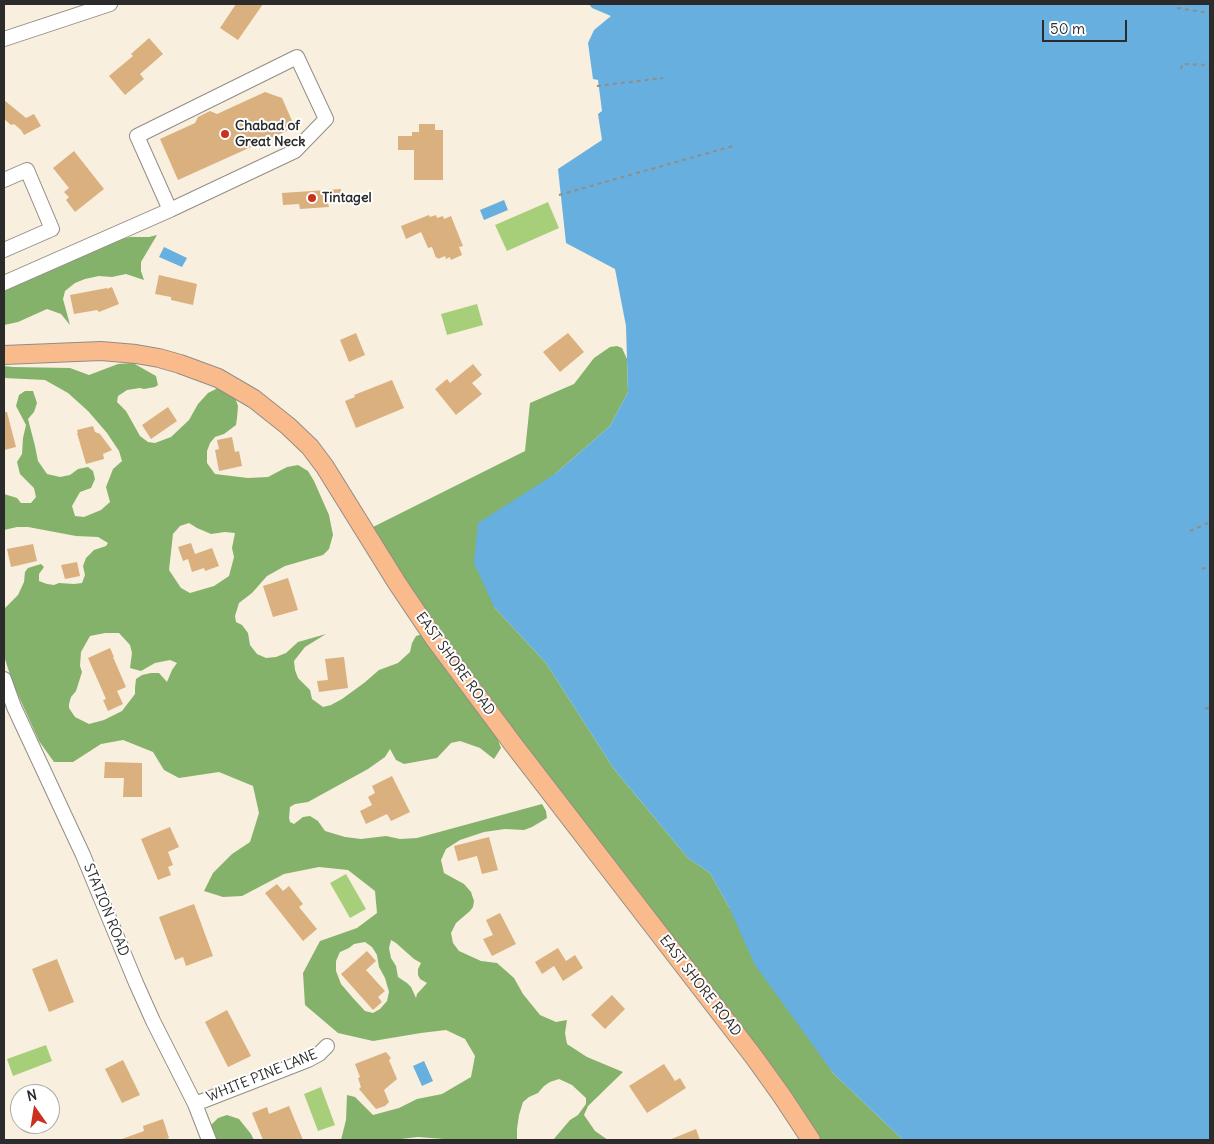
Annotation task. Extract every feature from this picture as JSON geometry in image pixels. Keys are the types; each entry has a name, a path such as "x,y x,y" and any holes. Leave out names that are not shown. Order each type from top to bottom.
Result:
{"main road":[{"name":"EAST SHORE ROAD","path":"4,355 101,351 159,358 180,364 218,378 254,399 288,426 310,447 325,467 397,583 434,638 513,744 754,1057 811,1140"}],"street":[{"path":"4,39 110,4"},
{"path":"4,283 170,210 294,151 326,119 298,57 137,136 170,210"},
{"path":"4,180 27,170 52,229 4,250"},
{"name":"STATION ROAD","path":"4,679 9,709 83,855 132,975 195,1104 210,1140"},
{"name":"WHITE PINE LANE","path":"195,1104 314,1057 320,1054 327,1046"}],"path":[{"path":"1177,8 1210,13"},
{"path":"1182,69 1182,64 1210,65"},
{"path":"597,86 664,78"},
{"path":"559,195 733,146"},
{"path":"1190,531 1210,522"},
{"path":"1202,569 1210,566"},
{"path":"1205,708 1210,708"}],"green space":[{"path":"548,202 559,228 507,251 495,225"},
{"path":"157,235 141,262 144,280 126,274 112,277 99,276 75,283 65,291 63,299 70,325 61,314 47,309 18,322 4,325 4,290 118,240"},
{"path":"477,304 483,325 447,335 441,314"},
{"path":"617,346 622,348 627,359 628,392 610,426 555,474 494,607 546,663 614,769 688,858 710,873 729,907 833,1073 903,1140 811,1140 365,531 525,451 530,403 574,384 594,358 610,347"},
{"path":"133,363 156,376 158,385 155,387 127,390 118,396 117,402 126,411 140,436 148,442 155,443 171,437 189,420 198,404 208,393 220,387 235,397 238,406 236,425 224,434 215,437 207,451 207,463 215,474 248,478 268,477 287,467 298,465 308,471 314,481 329,515 333,535 329,549 323,555 285,566 267,576 252,593 239,603 235,616 236,622 242,625 248,633 250,645 257,654 266,658 276,657 286,653 298,642 326,634 305,647 294,661 298,678 310,690 312,699 323,707 342,699 379,670 398,663 410,652 416,636 423,634 430,638 436,655 495,732 501,748 494,759 480,748 460,741 451,743 437,758 404,764 396,760 390,749 385,757 368,769 308,802 295,804 290,807 290,822 294,824 303,817 310,816 318,821 325,831 345,837 361,839 386,836 400,839 417,838 542,804 547,818 532,827 524,830 505,829 484,832 460,840 446,849 441,860 444,873 464,884 471,892 474,901 473,907 456,923 451,933 453,943 459,951 481,961 497,963 514,978 523,994 540,1015 556,1022 567,1020 565,1033 567,1044 587,1057 623,1072 588,1106 584,1115 595,1131 608,1140 553,1140 570,1120 578,1115 586,1104 586,1098 572,1085 559,1079 550,1082 538,1093 523,1102 519,1115 517,1140 446,1140 418,1137 393,1140 341,1140 346,1120 347,1095 355,1097 373,1115 399,1108 417,1099 442,1094 471,1077 475,1056 465,1039 446,1030 373,1041 338,1033 305,1005 303,973 320,941 357,928 377,913 375,891 348,870 319,867 284,874 242,896 223,897 204,891 213,873 232,854 250,842 259,813 253,786 219,772 179,778 164,770 153,752 123,740 101,744 73,762 54,762 39,741 13,684 4,656 4,609 18,595 28,568 41,564 44,567 39,574 39,581 47,584 82,583 85,575 83,566 86,558 94,550 106,546 108,543 98,537 76,536 28,527 4,530 4,494 17,498 21,503 31,503 36,497 34,488 20,474 17,462 22,454 26,425 16,406 19,395 25,391 33,391 37,403 34,412 28,419 38,461 47,474 60,477 88,467 93,471 95,479 91,488 80,492 72,506 75,516 84,517 101,510 110,502 106,487 113,469 122,461 119,451 107,433 88,411 68,393 45,380 4,378 4,366 70,368 89,375 118,364","holes":["189,523 211,534 235,533 232,548 234,557 229,576 214,586 190,593 181,588 169,570 173,534 180,526","119,633 130,645 132,653 130,668 141,671 155,663 170,660 177,663 167,682 159,673 142,675 136,679 135,694 122,711 104,720 89,724 75,717 69,708 69,704 71,697 76,691 82,672 80,666 81,652 90,636","391,940 421,963 418,975 420,979 427,983 417,994 416,998 411,987 398,977 389,948","365,942 372,947 377,955 379,967 389,992 387,1001 380,1009 373,1013 365,1011 353,998 341,984 336,971 336,961 340,952 354,944"]},
{"path":"346,874 366,909 350,918 330,883"},
{"path":"46,1045 52,1061 13,1076 7,1059"},
{"path":"321,1087 335,1125 318,1131 304,1094"},
{"path":"227,1115 239,1119 254,1140 215,1140 211,1125 218,1118"}],"water":[{"path":"589,4 1210,4 1210,1140 903,1140 833,1073 755,965 729,907 710,873 688,858 614,769 546,663 494,607 474,563 478,523 555,474 610,426 628,392 626,326 615,269 566,243 558,169 602,140 598,114 602,111 598,80 593,79 588,43 594,30 611,16 592,8"},
{"path":"504,200 508,210 484,220 480,210"},
{"path":"164,247 187,258 182,267 159,257"},
{"path":"424,1061 433,1081 422,1086 413,1066"}],"building":[{"path":"236,4 263,4 238,40 220,28"},
{"path":"149,38 163,54 140,74 144,79 125,95 109,76 133,56 131,54"},
{"name":"Chabad of Great Neck","path":"265,92 282,98 293,123 291,129 178,180 160,139 195,123 198,117 210,111 217,114"},
{"path":"4,100 26,118 34,114 41,126 24,135 14,124 11,125 4,119"},
{"path":"419,124 435,124 435,130 443,130 443,180 414,180 414,150 398,150 398,136 412,136 412,132 419,132"},
{"path":"74,151 104,189 75,212 66,200 69,197 64,192 69,188 53,168"},
{"name":"Tintagel","path":"341,189 342,202 328,203 329,207 300,209 299,204 283,205 282,193"},
{"path":"429,215 430,217 436,215 437,218 443,216 444,219 451,216 463,246 459,247 462,255 451,260 450,257 446,259 445,256 436,258 432,247 428,248 421,232 406,239 401,226"},
{"path":"159,275 197,284 193,305 171,300 171,297 155,294"},
{"path":"112,287 119,304 99,312 97,310 74,314 70,295"},
{"path":"356,333 365,355 349,362 340,340"},
{"path":"568,333 584,352 560,372 543,352"},
{"path":"473,364 482,375 472,383 482,394 456,415 435,389 447,379 450,383"},
{"path":"392,380 404,408 356,428 345,401 355,397 354,395"},
{"path":"168,407 177,421 151,439 142,425"},
{"path":"4,412 7,412 16,447 4,450"},
{"path":"93,426 95,432 100,434 112,450 103,454 104,459 86,464 77,430"},
{"path":"232,437 235,452 239,451 242,466 219,471 215,450 219,449 217,440"},
{"path":"191,543 195,554 212,548 219,566 205,571 204,568 192,572 188,559 183,561 178,547"},
{"path":"33,544 37,561 11,567 7,549"},
{"path":"77,562 80,576 65,579 61,565"},
{"path":"288,578 298,610 273,617 263,586"},
{"path":"110,648 126,687 117,691 123,704 108,711 103,700 106,699 88,658"},
{"path":"344,657 348,688 319,692 317,681 328,680 325,659"},
{"path":"105,762 142,763 142,797 123,797 124,778 104,778"},
{"path":"392,776 410,812 391,821 387,814 366,824 360,811 372,805 368,797 375,793 372,786"},
{"path":"170,827 179,847 168,852 173,865 168,867 171,875 158,880 141,839"},
{"path":"489,837 498,870 482,874 477,856 458,861 454,846"},
{"path":"277,884 283,891 289,886 303,904 299,907 317,929 303,941 265,893"},
{"path":"194,904 213,956 186,966 183,957 175,960 159,917"},
{"path":"500,913 516,944 492,956 483,939 493,935 486,920"},
{"path":"558,948 566,961 575,955 583,968 563,981 554,966 542,974 535,962"},
{"path":"367,951 376,961 366,970 385,991 378,997 382,1002 373,1010 341,974"},
{"path":"57,959 74,1002 49,1012 32,969"},
{"path":"612,995 625,1009 605,1029 591,1015"},
{"path":"227,1010 251,1056 228,1067 205,1022"},
{"path":"386,1052 391,1058 389,1060 397,1079 384,1090 389,1102 385,1106 376,1109 359,1089 361,1087 358,1078 360,1077 355,1064"},
{"path":"123,1060 140,1095 122,1103 105,1069"},
{"path":"664,1064 675,1081 680,1078 686,1088 647,1113 629,1086"},
{"path":"289,1106 303,1140 263,1140 252,1113 267,1107 269,1114"},
{"path":"163,1119 169,1138 164,1140 122,1140 144,1131 143,1126"},
{"path":"696,1129 700,1140 669,1140"}],"place":[{"name":"Chabad of Great Neck","path":"225,134"},
{"name":"Tintagel","path":"312,198"}]}
